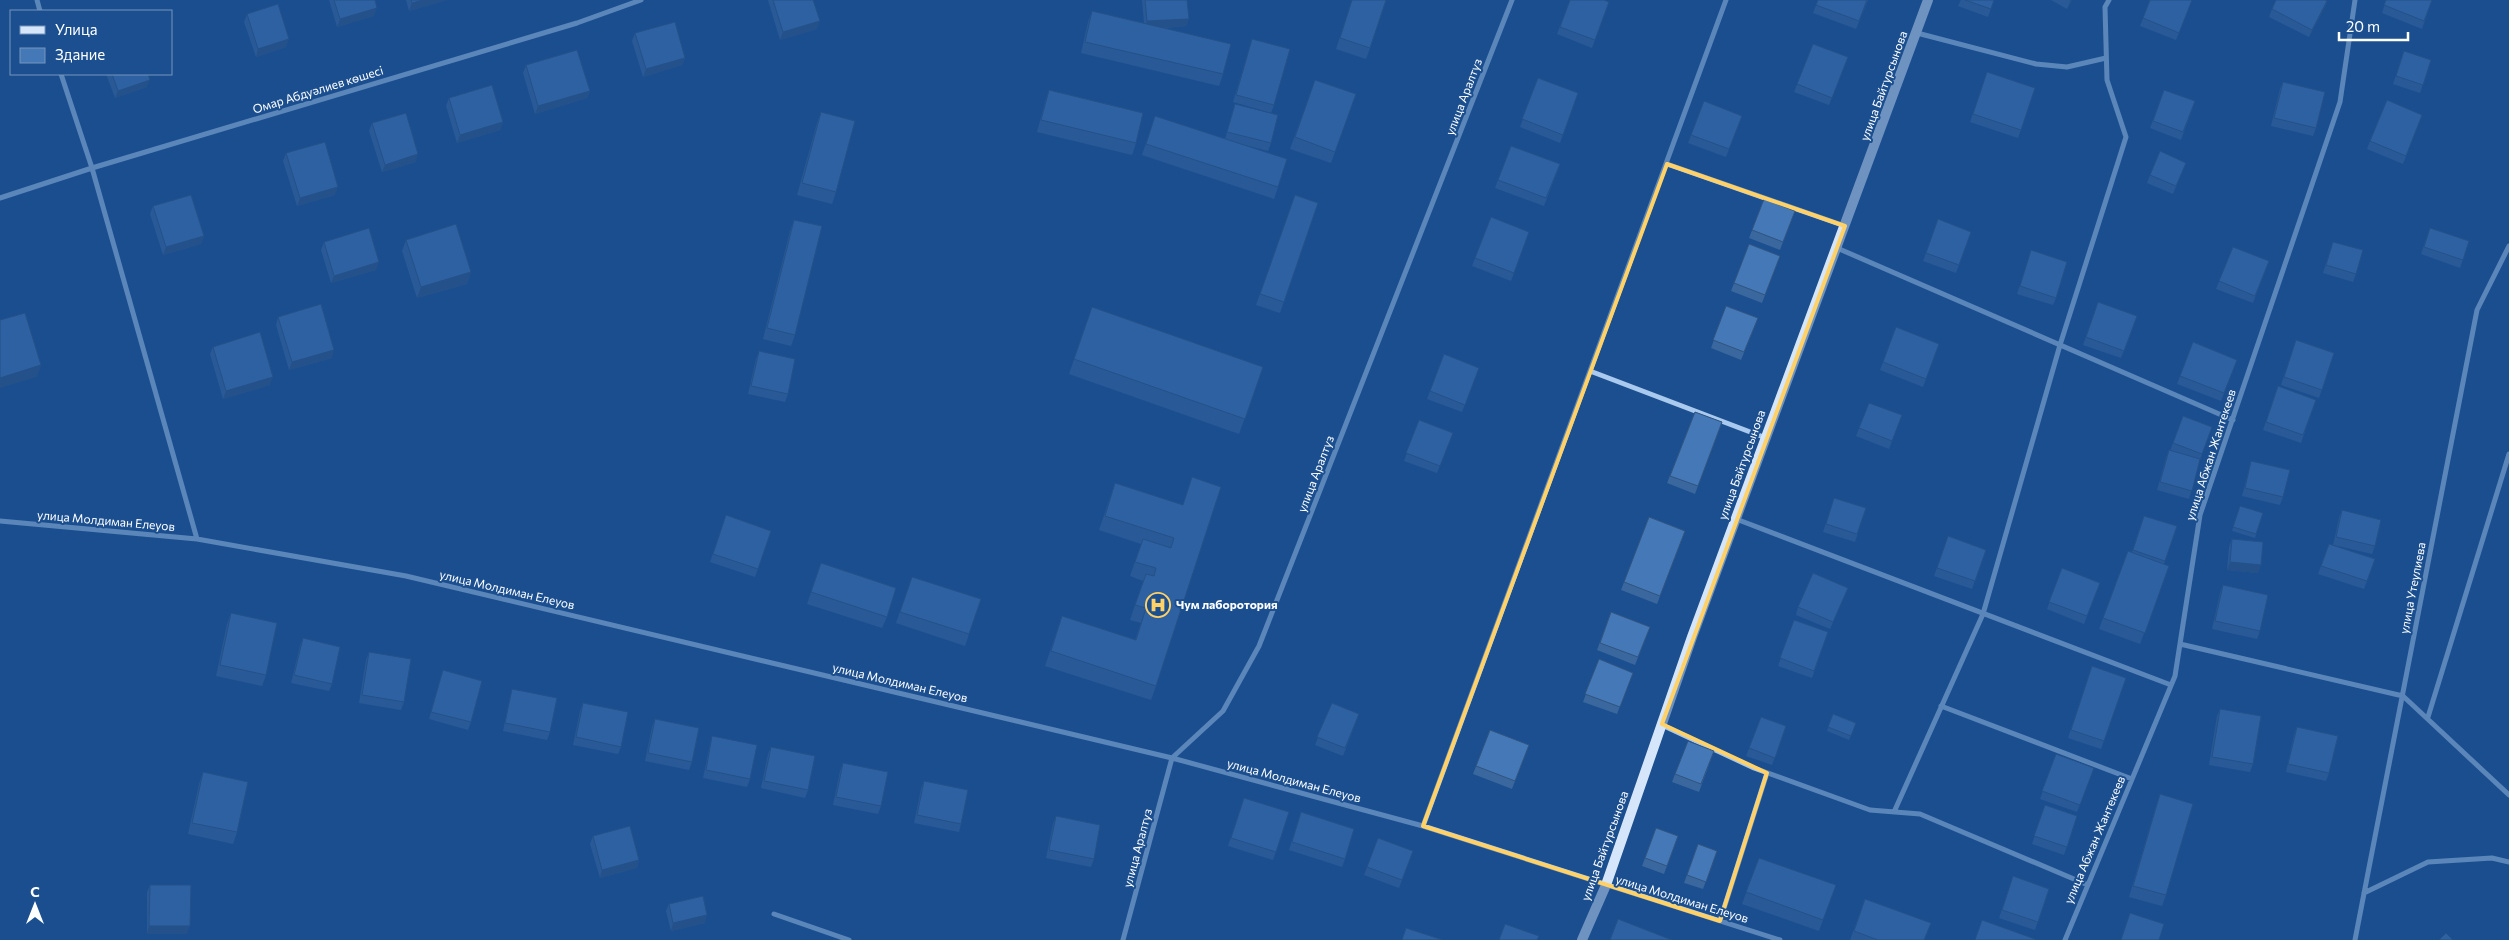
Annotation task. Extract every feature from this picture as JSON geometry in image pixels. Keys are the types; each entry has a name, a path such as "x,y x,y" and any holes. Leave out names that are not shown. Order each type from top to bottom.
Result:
{"street":[{"name":"Омар Абдуәлиев көшесі","path":"0,198 92,168 577,23 640,0"},
{"name":"улица Аралтуз","path":"1123,940 1172,758 1223,711 1259,646 1512,0"},
{"path":"1423,826 1726,0"},
{"name":"улица Байтурсынова","path":"1582,940 1606,885 1736,519 1928,0"},
{"path":"1894,812 1983,614 2060,345 2126,137 2107,80 2105,7 2109,0"},
{"name":"улица Абжан Жантекеев","path":"2064,940 2171,685 2180,644 2200,515 2340,102 2355,0"},
{"path":"1917,33 2036,64 2067,67 2106,58"},
{"path":"61,75 92,168 197,540"},
{"path":"1667,164 1845,226"},
{"name":"улица Утеулиева","path":"2355,940 2477,310 2509,246"},
{"path":"1837,248 2233,420"},
{"path":"1590,371 1766,438"},
{"path":"2428,718 2509,454"},
{"path":"1736,519 2171,685"},
{"name":"улица Молдиман Елеуов","path":"0,521 197,540 406,576 1172,758 1423,826 1780,940"},
{"path":"2180,644 2403,696 2509,795"},
{"path":"1941,706 2132,779"},
{"path":"1662,724 1767,773 1870,810 1920,814 2088,885"},
{"path":"1720,921 1767,773"},
{"path":"2364,893 2428,862 2492,858 2509,862"},
{"path":"774,914 850,940"}],"highlighted area":[{"path":"1667,164 1845,226 1662,724 1767,773 1720,921 1423,826"}],"building":[{"path":"334,0 375,0 377,8 340,19"},
{"path":"411,0 424,0 412,3"},
{"path":"773,0 813,0 820,21 783,32"},
{"path":"1145,0 1187,0 1189,19 1147,21"},
{"path":"1352,0 1386,0 1370,48 1340,38"},
{"path":"1570,0 1604,0 1609,2 1595,40 1560,27"},
{"path":"1818,0 1867,0 1859,21 1816,5"},
{"path":"1965,0 1994,0 1991,9"},
{"path":"2150,0 2192,0 2179,33 2143,18"},
{"path":"2276,0 2327,1 2312,30 2272,9"},
{"path":"2386,0 2432,0 2424,21 2384,5"},
{"path":"278,4 289,39 258,49 247,14"},
{"path":"1092,11 1231,44 1223,74 1085,42"},
{"path":"675,22 685,58 646,69 635,33"},
{"path":"1252,39 1290,49 1274,105 1236,95"},
{"path":"1813,44 1848,57 1832,98 1797,84"},
{"path":"577,50 590,91 538,106 526,65"},
{"path":"2404,51 2431,60 2423,85 2396,76"},
{"path":"1987,72 2035,88 2021,130 1973,114"},
{"path":"112,75 148,75 150,80 118,91"},
{"path":"1538,78 1578,93 1563,135 1522,119"},
{"path":"1315,80 1356,94 1335,152 1295,137"},
{"path":"2283,82 2325,92 2316,128 2274,118"},
{"path":"492,85 503,122 460,135 449,98"},
{"path":"1049,90 1143,113 1136,143 1041,120"},
{"path":"2164,90 2195,101 2183,132 2153,121"},
{"path":"2387,100 2422,115 2406,156 2370,141"},
{"path":"1704,101 1742,116 1729,149 1691,135"},
{"path":"1235,104 1278,115 1271,143 1227,132"},
{"path":"821,112 855,121 836,192 802,183"},
{"path":"406,113 418,154 385,165 372,123"},
{"path":"1155,116 1287,159 1278,187 1146,144"},
{"path":"325,142 338,187 300,198 286,153"},
{"path":"1511,146 1560,164 1546,198 1498,180"},
{"path":"2160,151 2186,163 2176,186 2150,175"},
{"path":"191,195 204,236 166,247 153,206"},
{"path":"1295,195 1318,203 1284,302 1260,294"},
{"path":"1764,199 1795,211 1783,242 1752,230"},
{"path":"1491,217 1529,232 1514,273 1475,258"},
{"path":"1938,219 1971,232 1959,265 1926,253"},
{"path":"794,220 822,226 795,335 767,328"},
{"path":"456,224 471,272 421,287 406,240"},
{"path":"369,228 379,262 334,276 324,242"},
{"path":"2430,228 2469,241 2463,260 2424,247"},
{"path":"2333,242 2363,250 2356,274 2326,265"},
{"path":"1749,244 1780,256 1765,295 1734,283"},
{"path":"2233,247 2269,261 2255,296 2219,281"},
{"path":"2031,250 2067,262 2056,298 2020,286"},
{"path":"2098,302 2137,316 2124,351 2086,337"},
{"path":"321,304 334,350 292,362 278,317"},
{"path":"1726,306 1758,318 1744,352 1713,340"},
{"path":"1092,307 1263,367 1245,419 1074,359"},
{"path":"25,313 41,365 0,378 0,320"},
{"path":"1896,327 1939,344 1926,379 1883,362"},
{"path":"260,332 273,377 226,391 213,347"},
{"path":"2296,340 2334,353 2322,390 2284,377"},
{"path":"2193,342 2237,360 2224,393 2180,376"},
{"path":"759,351 795,359 788,394 751,386"},
{"path":"1444,354 1479,368 1465,405 1430,391"},
{"path":"2278,386 2316,400 2303,435 2266,422"},
{"path":"1869,403 1902,415 1892,441 1859,428"},
{"path":"1695,412 1722,422 1698,486 1670,476"},
{"path":"2183,416 2212,427 2202,454 2173,443"},
{"path":"1419,420 1453,433 1440,466 1406,453"},
{"path":"2169,450 2200,459 2192,491 2160,482"},
{"path":"2251,461 2290,470 2283,497 2245,488"},
{"name":"Чум лаборотория","path":"1192,477 1221,487 1156,686 1051,651 1062,616 1136,640 1146,608 1135,605 1146,574 1154,576 1156,568 1135,562 1143,539 1171,548 1174,538 1105,516 1115,483 1183,505"},
{"path":"1834,498 1866,508 1857,534 1826,524"},
{"path":"2240,506 2263,513 2256,534 2233,527"},
{"path":"2342,510 2381,520 2375,546 2336,537"},
{"path":"726,515 771,531 758,569 713,554"},
{"path":"2144,516 2177,526 2165,561 2133,550"},
{"path":"1649,517 1685,531 1660,596 1624,582"},
{"path":"1948,536 1986,550 1975,581 1937,568"},
{"path":"2232,539 2263,542 2261,565 2230,562"},
{"path":"2329,544 2375,559 2367,581 2321,566"},
{"path":"2128,551 2169,566 2145,633 2103,618"},
{"path":"821,563 896,588 887,617 811,592"},
{"path":"2062,568 2100,583 2087,616 2049,602"},
{"path":"1813,573 1848,588 1833,622 1798,607"},
{"path":"912,577 981,599 969,634 900,612"},
{"path":"2223,585 2268,595 2260,631 2215,621"},
{"path":"1611,612 1650,627 1638,657 1600,643"},
{"path":"231,613 277,623 266,675 220,665"},
{"path":"1794,620 1828,632 1814,671 1780,658"},
{"path":"303,638 340,647 332,684 294,675"},
{"path":"369,652 411,659 404,702 362,695"},
{"path":"1599,659 1633,673 1620,707 1585,694"},
{"path":"2092,666 2126,678 2104,741 2071,730"},
{"path":"443,670 482,681 471,722 431,712"},
{"path":"512,689 557,698 550,732 505,723"},
{"path":"583,703 628,712 621,747 576,737"},
{"path":"1332,703 1359,714 1345,748 1317,737"},
{"path":"2220,709 2261,716 2253,764 2212,757"},
{"path":"1833,714 1856,723 1851,736 1828,727"},
{"path":"1761,717 1786,726 1775,758 1749,748"},
{"path":"655,719 699,728 692,762 648,753"},
{"path":"2297,727 2338,736 2329,773 2288,764"},
{"path":"1490,730 1529,745 1515,781 1476,766"},
{"path":"712,736 757,745 750,779 706,770"},
{"path":"1688,741 1714,751 1701,784 1675,774"},
{"path":"771,747 815,756 808,790 764,781"},
{"path":"2056,754 2094,768 2080,805 2042,791"},
{"path":"843,763 888,772 881,806 836,797"},
{"path":"203,772 248,782 237,832 192,823"},
{"path":"924,781 968,790 961,824 917,815"},
{"path":"2160,794 2193,804 2166,895 2133,886"},
{"path":"1244,798 1289,812 1276,852 1231,838"},
{"path":"2045,805 2077,816 2067,847 2034,836"},
{"path":"1301,812 1354,829 1345,859 1292,842"},
{"path":"1056,816 1100,825 1094,859 1049,850"},
{"path":"630,826 639,860 602,870 593,836"},
{"path":"1656,828 1678,836 1667,866 1645,858"},
{"path":"1378,838 1413,851 1402,880 1367,867"},
{"path":"1698,844 1717,851 1706,882 1687,875"},
{"path":"1759,858 1836,885 1823,920 1746,892"},
{"path":"2013,876 2049,889 2038,922 2002,910"},
{"path":"150,885 191,885 190,926 149,926"},
{"path":"703,896 707,915 673,923 669,904"},
{"path":"1865,899 1931,923 1924,940 1878,940 1854,931"},
{"path":"2130,913 2164,924 2159,940 2121,940"},
{"path":"1618,919 1672,940 1610,940"},
{"path":"1982,920 2035,939 1975,940"},
{"path":"1505,924 1539,936 1537,940 1499,940"},
{"path":"1406,928 1443,940 1402,940"},
{"path":"2446,933 2453,940 2439,940"}],"place":[{"name":"Чум лаборотория","path":"1158,605"}]}
